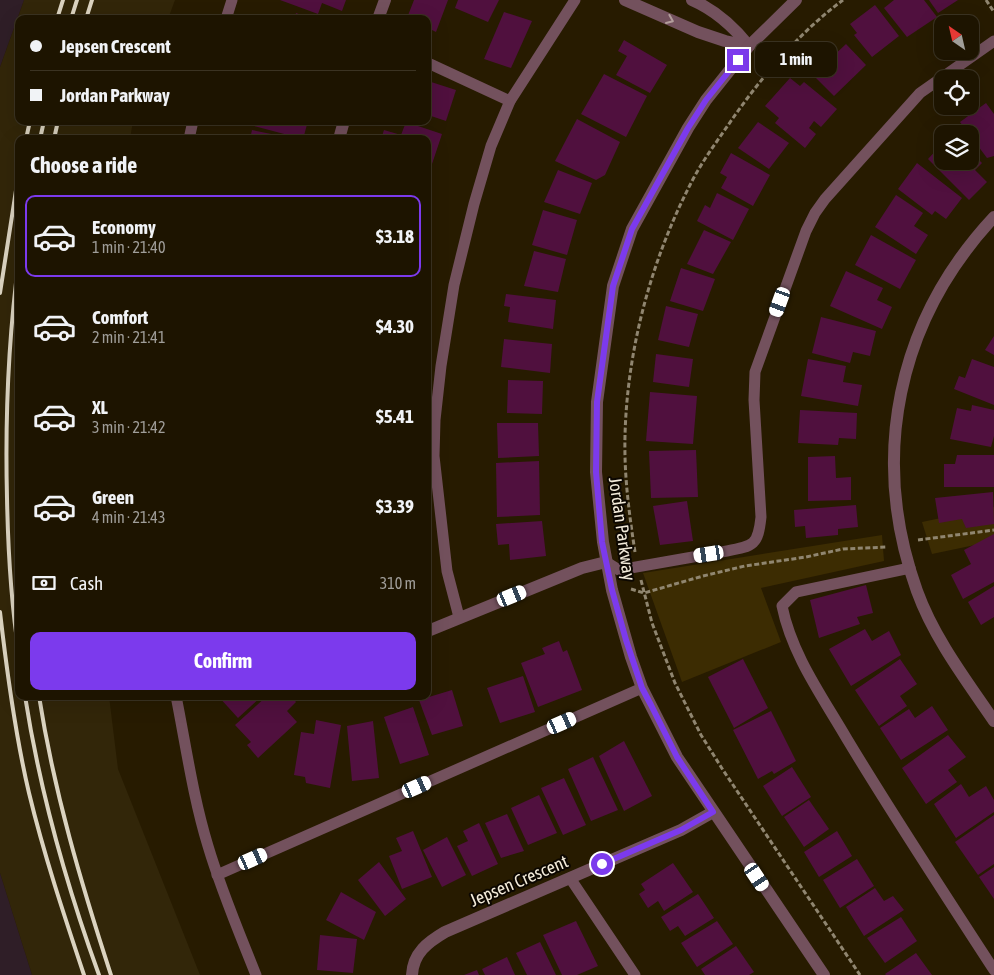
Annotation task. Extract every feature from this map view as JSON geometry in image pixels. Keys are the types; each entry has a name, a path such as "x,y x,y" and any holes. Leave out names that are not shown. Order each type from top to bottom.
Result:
{"street":[{"path":"380,15 386,0"},
{"path":"625,0 698,32 725,41 749,46"},
{"path":"692,0 721,17 736,30 749,46"},
{"name":"Jordan Parkway","path":"796,0 749,46 706,100 670,159 632,229 613,286 597,402 596,472 602,542 606,562 626,640 642,688 677,757 824,975"},
{"path":"994,218 950,271 934,302 907,367 900,396 895,441 894,479 903,543 917,592 935,630 994,721"},
{"path":"431,630 582,568 606,562"},
{"name":"Jepsen Crescent","path":"412,975 417,954 430,941 445,932 681,830 713,812"}],"lane":[{"path":"227,15 232,0"},
{"path":"459,617 446,572 434,456 435,420 441,366 454,285 474,204 491,146 510,101 575,0"},
{"path":"606,562 619,570 637,567 742,548 753,543 759,535 761,517 754,400 755,372 806,231 825,199 920,92 994,41"},
{"path":"431,65 510,101"},
{"path":"910,568 796,592 782,606 786,626 804,666 896,820 994,970"},
{"path":"217,875 642,688"},
{"path":"177,700 200,817 217,875 256,975"},
{"path":"570,878 635,975"}],"path":[{"path":"844,0 780,59 746,99 711,149 690,185 665,239 641,320 627,404 625,436 627,496 637,567 652,623 675,683 723,770 860,975"},
{"path":"986,0 994,12"},
{"path":"915,540 994,530"},
{"path":"631,589 644,593 745,566 806,557 843,549 892,546"}],"shaded area":[{"path":"0,0 24,0 19,15 15,15 15,25 0,67"},
{"path":"24,0 175,0 169,15 19,15"},
{"path":"15,25 15,125 132,125 131,135 15,135 15,700 109,700 118,769 200,975 32,975 0,873 0,67"},
{"path":"994,507 994,541 932,554 922,522"},
{"path":"882,535 884,561 761,588 781,642 682,682 643,573"},
{"path":"0,873 32,975 0,975"}],"building":[{"path":"280,0 346,0 342,11 322,3 318,14"},
{"path":"414,0 448,0 436,32 431,30 431,15 408,15"},
{"path":"458,0 499,0 488,22 455,8"},
{"path":"894,0 924,0 935,15 934,19 907,37 884,8"},
{"path":"929,0 958,0 938,13"},
{"path":"875,5 899,36 872,57 854,35 857,33 850,24"},
{"path":"504,12 532,21 511,68 484,59"},
{"path":"624,40 667,65 650,93 616,75 627,56 618,51"},
{"path":"846,44 866,65 834,96 813,75"},
{"path":"604,74 647,96 626,137 581,114"},
{"path":"790,78 800,86 804,82 837,109 821,127 814,121 809,128 816,134 805,148 775,123 779,118 765,106"},
{"path":"431,82 456,90 446,121 431,116"},
{"path":"986,103 994,114 994,156 987,158 979,147 979,125 962,125 960,122 970,115 979,115 979,108"},
{"path":"577,119 620,142 605,175 596,180 555,161"},
{"path":"758,122 789,143 769,169 738,148"},
{"path":"250,125 307,125 304,135 288,135"},
{"path":"405,125 415,125 442,134 431,167 431,135 401,135"},
{"path":"252,130 276,135 251,135"},
{"path":"384,130 401,135 382,135"},
{"path":"731,153 770,175 753,206 721,188 727,177 720,173"},
{"path":"934,153 934,165 928,159"},
{"path":"917,163 962,198 946,219 935,211 932,215 898,189"},
{"path":"558,170 592,183 580,214 544,202"},
{"path":"939,170 975,170 987,182 969,200"},
{"path":"717,193 749,209 733,240 697,221 705,205 710,208"},
{"path":"896,195 923,213 914,226 928,235 916,254 875,227"},
{"path":"543,210 577,220 567,255 532,245"},
{"path":"704,230 731,242 713,274 687,264"},
{"path":"871,235 916,260 900,289 855,265"},
{"path":"534,251 566,259 558,292 524,286"},
{"path":"681,268 715,279 703,311 670,301"},
{"path":"846,271 883,288 877,300 892,307 882,329 830,306"},
{"path":"506,294 556,300 553,329 508,322 510,307 504,306"},
{"path":"666,306 698,314 689,347 658,340"},
{"path":"821,317 876,331 870,356 853,352 850,363 812,353"},
{"path":"994,336 994,355 985,350"},
{"path":"504,339 552,344 550,373 501,367"},
{"path":"656,354 693,359 689,387 653,382"},
{"path":"808,359 846,366 843,382 862,385 858,406 801,396"},
{"path":"972,359 994,367 994,405 954,389 959,376 965,378"},
{"path":"508,380 543,381 542,414 507,413"},
{"path":"650,392 697,396 693,444 646,441"},
{"path":"972,405 994,410 994,436 991,447 950,439 957,408 971,411"},
{"path":"800,410 857,413 856,439 839,438 838,445 798,443"},
{"path":"497,423 538,423 539,456 498,458"},
{"path":"696,450 698,497 651,498 649,451"},
{"path":"957,455 994,455 994,487 944,487 944,464 955,464"},
{"path":"835,456 836,478 851,477 851,500 808,501 808,457"},
{"path":"539,461 540,515 497,517 496,463"},
{"path":"993,492 994,524 966,528 962,519 939,523 935,498"},
{"path":"687,501 693,541 660,545 653,506"},
{"path":"856,505 858,527 838,529 838,535 806,538 805,526 795,527 794,510"},
{"path":"542,521 546,556 510,560 509,544 498,545 496,524"},
{"path":"994,534 994,582 963,599 951,575 971,564 964,550"},
{"path":"866,585 873,613 857,617 860,624 819,638 810,600"},
{"path":"994,586 994,617 981,625 968,602"},
{"path":"865,629 872,641 889,631 901,655 851,686 829,649"},
{"path":"559,641 563,652 567,650 582,690 538,707 521,663 545,654 542,648"},
{"path":"743,659 768,708 734,728 708,677"},
{"path":"900,659 917,684 900,696 907,706 879,726 855,690"},
{"path":"523,676 535,712 500,723 487,688"},
{"path":"452,690 463,726 432,735 419,700 431,700 431,696"},
{"path":"222,700 258,700 238,718"},
{"path":"263,700 294,700 296,702 287,711 297,722 258,758 247,745 251,742 235,725"},
{"path":"932,706 948,730 901,760 880,728 909,709 915,718"},
{"path":"413,707 429,755 400,764 384,717"},
{"path":"771,711 796,761 774,774 772,771 758,779 733,730"},
{"path":"316,720 341,725 330,788 306,783 305,777 294,775 301,732 314,734"},
{"path":"373,721 379,778 352,781 347,726"},
{"path":"948,735 966,757 948,770 957,782 926,804 902,768"},
{"path":"624,741 652,796 624,811 599,756"},
{"path":"593,757 618,810 591,821 568,769"},
{"path":"792,767 811,797 782,816 763,786"},
{"path":"564,778 586,825 563,835 541,788"},
{"path":"961,784 969,797 986,786 994,800 994,812 956,838 934,804"},
{"path":"539,795 557,833 528,845 511,808"},
{"path":"809,800 829,829 804,847 784,817"},
{"path":"507,814 524,851 501,858 485,823"},
{"path":"994,815 994,864 978,875 955,842"},
{"path":"479,823 498,864 472,876 457,846 468,841 463,831"},
{"path":"413,831 432,877 402,889 389,856 402,851 396,838"},
{"path":"837,831 852,856 819,877 804,852"},
{"path":"447,837 466,875 442,887 423,850"},
{"path":"857,859 874,886 840,908 823,880"},
{"path":"379,862 406,899 385,916 358,880"},
{"path":"673,863 693,892 664,911 658,901 648,908 639,894 645,890 641,884"},
{"path":"994,867 994,899 979,877"},
{"path":"875,888 884,901 893,896 904,910 864,936 846,907"},
{"path":"341,892 376,912 364,940 326,920"},
{"path":"698,894 714,918 685,936 678,926 670,931 661,917"},
{"path":"901,917 917,941 885,963 867,938"},
{"path":"576,921 598,966 577,975 562,975 543,935"},
{"path":"717,921 733,944 697,967 681,943"},
{"path":"320,935 357,939 353,973 317,970"},
{"path":"540,942 556,975 527,975 516,953"},
{"path":"736,946 754,972 749,975 705,975 701,969"},
{"path":"916,953 932,975 885,974"},
{"path":"507,957 515,975 485,975 482,969"},
{"path":"477,970 479,975 464,975"}],"railway":[{"path":"58,15 63,0"},
{"path":"72,15 77,0"},
{"path":"87,15 92,0"},
{"path":"27,135 29,125"},
{"path":"41,135 43,125"},
{"path":"55,135 57,125"},
{"path":"0,293 15,197"},
{"path":"15,289 8,378 6,438 9,557 15,623"},
{"path":"0,612 12,703 29,793 48,862 84,975"},
{"path":"26,700 38,767 55,837 99,975"},
{"path":"40,700 52,767 69,837 111,975"}],"route":[{"path":"602,864 681,830 713,812 677,757 642,688 626,640 612,590 602,542 596,472 597,402 613,286 632,229 688,128 706,100 738,60"}]}
